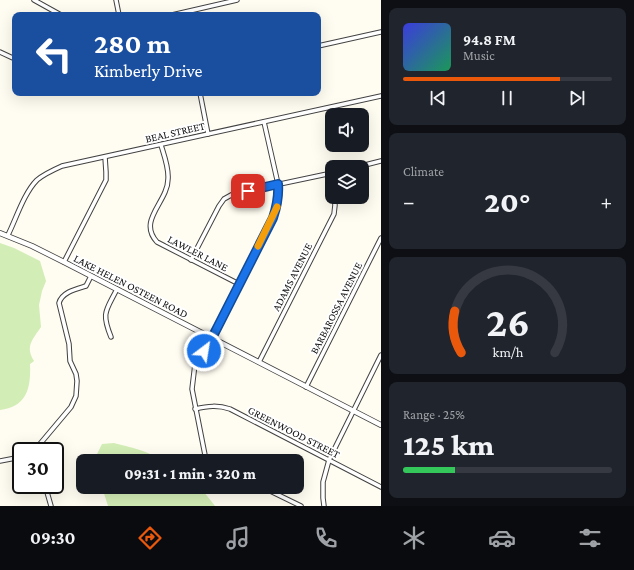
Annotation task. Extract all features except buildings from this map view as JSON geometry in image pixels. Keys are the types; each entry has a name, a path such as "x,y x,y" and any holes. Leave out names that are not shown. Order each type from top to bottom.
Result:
{"street":[{"path":"34,0 56,12"},
{"path":"116,0 118,12"},
{"path":"185,12 236,0"},
{"path":"321,45 381,32"},
{"path":"0,52 12,58"},
{"path":"201,96 208,134"},
{"name":"BEAL STREET","path":"8,236 29,190 37,180 47,173 62,166 381,96"},
{"path":"205,454 192,389 195,364 212,338 278,206 278,184 264,122"},
{"name":"LAWLER LANE","path":"162,145 169,178 166,190 149,227 153,238 157,242 239,284"},
{"path":"64,262 106,180 105,157"},
{"path":"369,164 381,161"},
{"path":"191,260 224,199 233,194 325,174"},
{"name":"ADAMS AVENUE","path":"259,362 334,214 335,204"},
{"name":"LAKE HELEN OSTEEN ROAD","path":"0,233 64,262 118,289 381,425"},
{"name":"BARBAROSSA AVENUE","path":"306,387 381,238"},
{"path":"42,442 71,407 76,396 76,374 70,361 70,344 59,304 60,298 68,292 86,286 91,276"},
{"path":"111,336 106,323 105,314 118,289"},
{"path":"323,506 323,482 329,460 381,355"},
{"name":"GREENWOOD STREET","path":"196,409 209,406 230,409 381,488"},
{"path":"0,461 12,459"},
{"path":"48,494 51,506"},
{"path":"276,494 300,506"}],"green space":[{"path":"0,243 40,261 46,281 39,305 41,327 32,340 30,348 31,356 34,361 30,364 30,381 26,395 16,405 0,410"},
{"path":"114,443 149,454 97,454 102,444"},
{"path":"104,494 206,494 215,506 108,506"}],"slow traffic":[{"path":"258,246 273,218 277,207"}],"route":[{"path":"204,351 212,338 278,206 278,184 248,191"}]}
